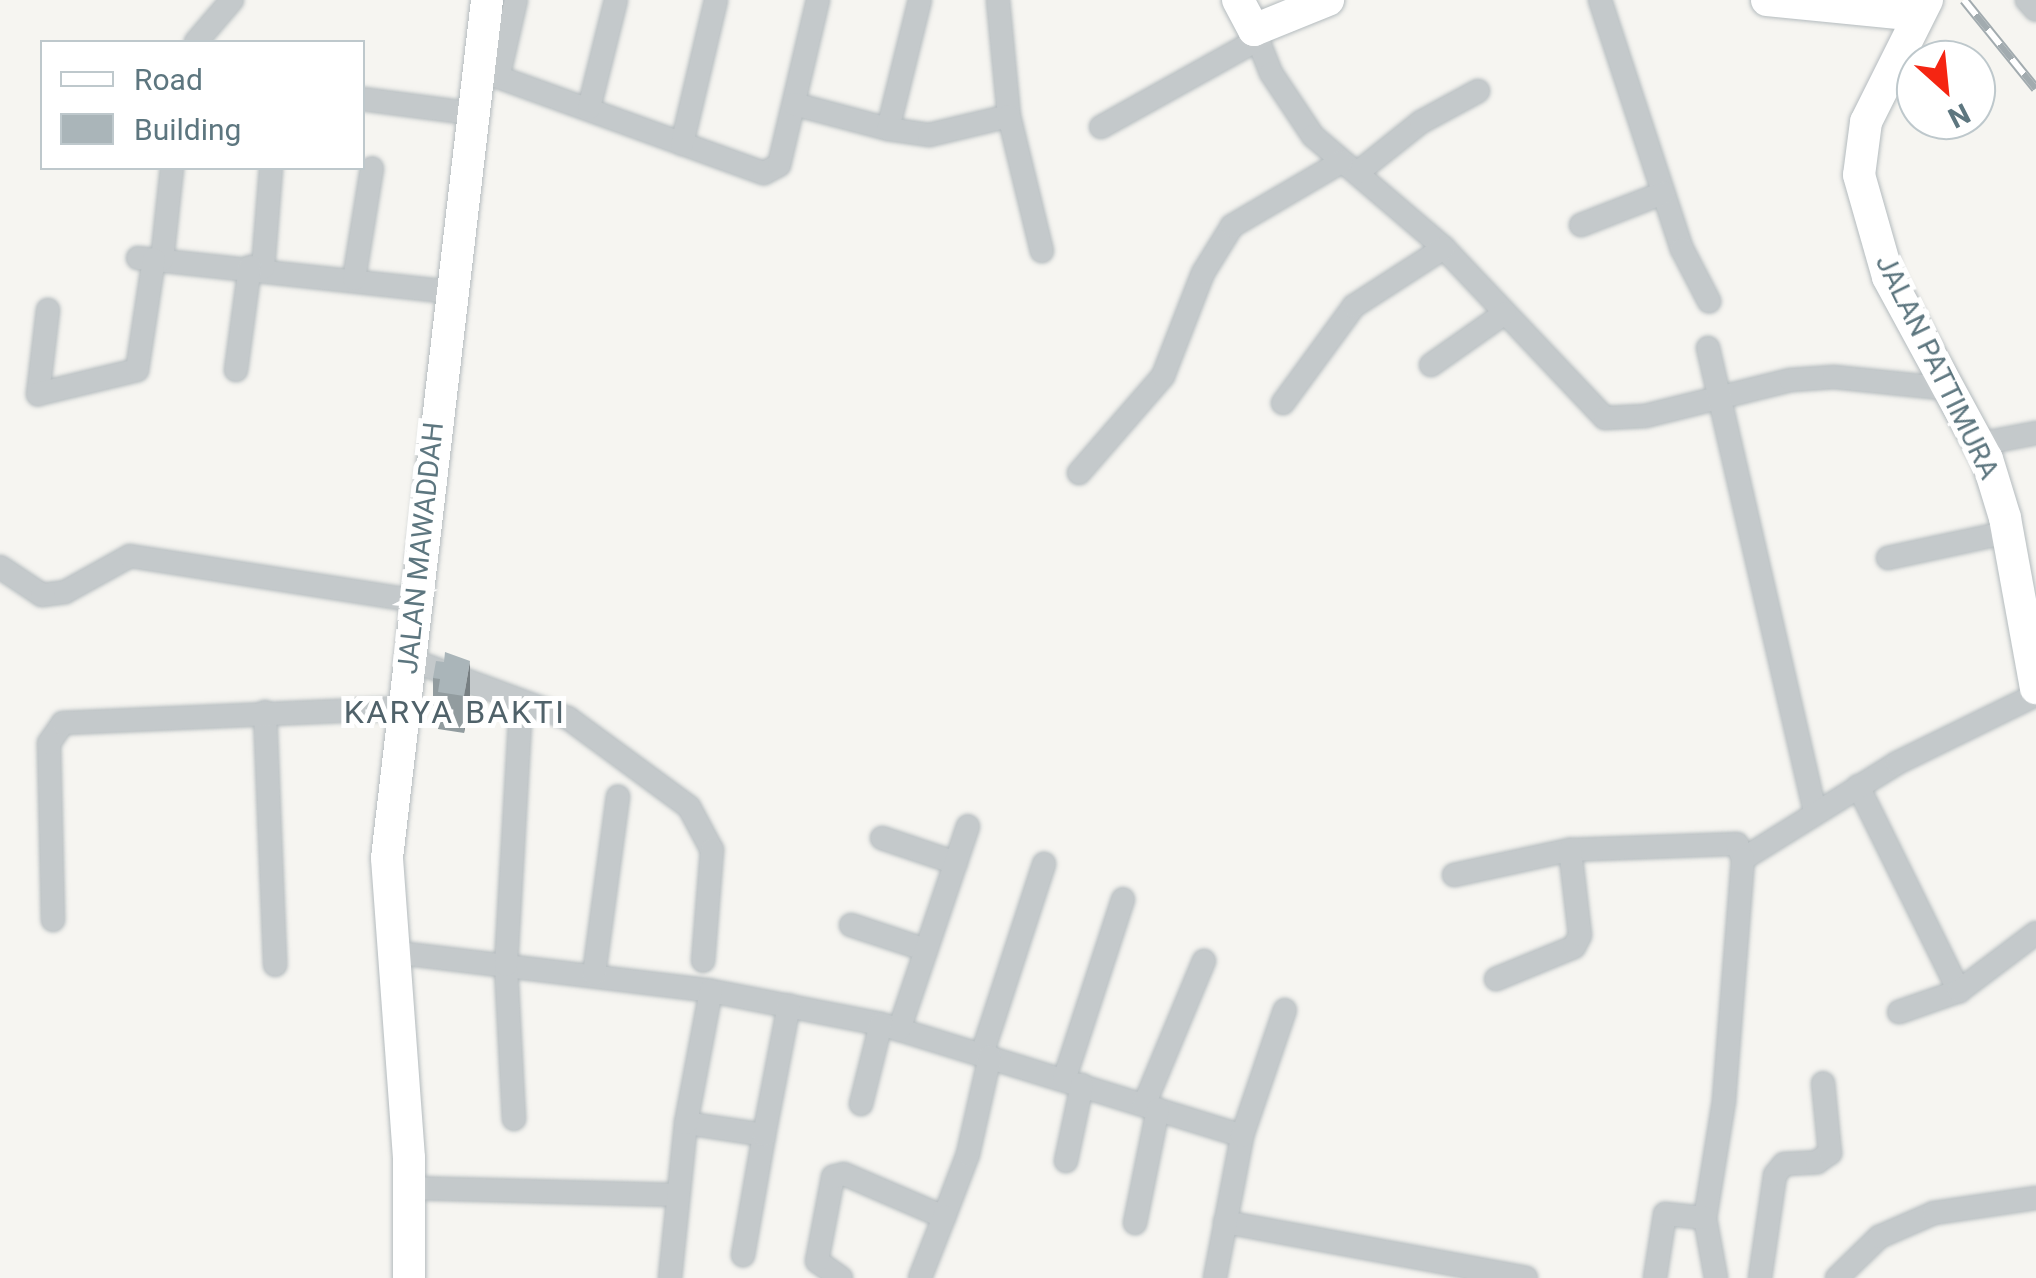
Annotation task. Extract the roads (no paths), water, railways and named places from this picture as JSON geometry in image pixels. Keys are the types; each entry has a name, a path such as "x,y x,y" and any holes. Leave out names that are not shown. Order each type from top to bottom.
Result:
{"street":[{"path":"198,40 232,0"},
{"name":"JALAN MAWADDAH","path":"409,1278 409,1188 387,858 469,113 487,72 486,0"},
{"path":"516,0 487,72 682,144 772,170 794,104 818,0"},
{"path":"588,108 616,0"},
{"path":"682,144 716,0"},
{"path":"888,129 920,0"},
{"path":"998,0 1008,116 1042,252"},
{"path":"1238,0 1292,110 1349,168 1444,248 1605,418 1646,416 1718,396 1834,376 1950,389"},
{"path":"1102,126 1256,35 1328,0"},
{"path":"1600,0 1663,193 1710,301"},
{"path":"1767,0 1922,8"},
{"path":"2026,0 2036,10"},
{"name":"JALAN PATTIMURA","path":"1922,8 1866,122 1860,176 1888,277 1979,444 2008,532 2036,691"},
{"path":"1078,473 1163,376 1203,273 1232,226 1349,168 1478,91"},
{"path":"365,99 469,113"},
{"path":"794,104 888,129 928,134 1008,116"},
{"path":"354,279 372,168"},
{"path":"48,310 38,394 138,370 151,259 172,170"},
{"path":"236,370 271,170"},
{"path":"1582,225 1663,193"},
{"path":"1284,403 1354,306 1444,248"},
{"path":"151,259 449,292"},
{"path":"1431,365 1505,313"},
{"path":"1708,348 1718,396 1734,438 1748,532 1816,812"},
{"path":"1979,444 2035,433"},
{"path":"1888,558 2008,532"},
{"path":"0,567 42,595 65,592 130,556 416,601"},
{"path":"410,660 568,718 634,761 698,817 712,850 703,960"},
{"path":"1743,859 1858,786 2036,691"},
{"path":"514,1119 506,965 521,701"},
{"path":"54,920 49,743 54,730 74,718 402,708"},
{"path":"265,712 275,966"},
{"path":"1858,786 1959,991"},
{"path":"594,974 618,797"},
{"path":"861,1104 890,1027 926,950 968,826"},
{"path":"882,838 956,862"},
{"path":"1454,875 1570,850 1732,842 1743,859 1724,1102 1706,1218 1716,1278"},
{"path":"1496,980 1574,947 1580,935 1570,850"},
{"path":"920,1278 968,1154 986,1055 1044,864"},
{"path":"1066,1161 1073,1082 1122,899"},
{"path":"851,924 926,950"},
{"path":"1899,1012 1959,991 2036,932"},
{"path":"391,952 711,991 890,1027 1242,1136"},
{"path":"1135,1223 1151,1107 1204,960"},
{"path":"670,1278 686,1123 711,991"},
{"path":"743,1255 789,1006"},
{"path":"1215,1278 1242,1136 1285,1010"},
{"path":"1760,1278 1775,1175 1784,1164 1818,1162 1830,1153 1823,1082"},
{"path":"686,1123 764,1135"},
{"path":"842,1278 817,1260 837,1174 944,1217"},
{"path":"409,1188 678,1195"},
{"path":"1837,1278 1879,1237 1934,1212 2036,1198"},
{"path":"1655,1278 1665,1214 1706,1218"},
{"path":"1225,1222 1526,1278"}],"railway":[{"path":"1964,0 2036,89"}],"district":[{"name":"KARYA BAKTI","path":"455,712"}]}
